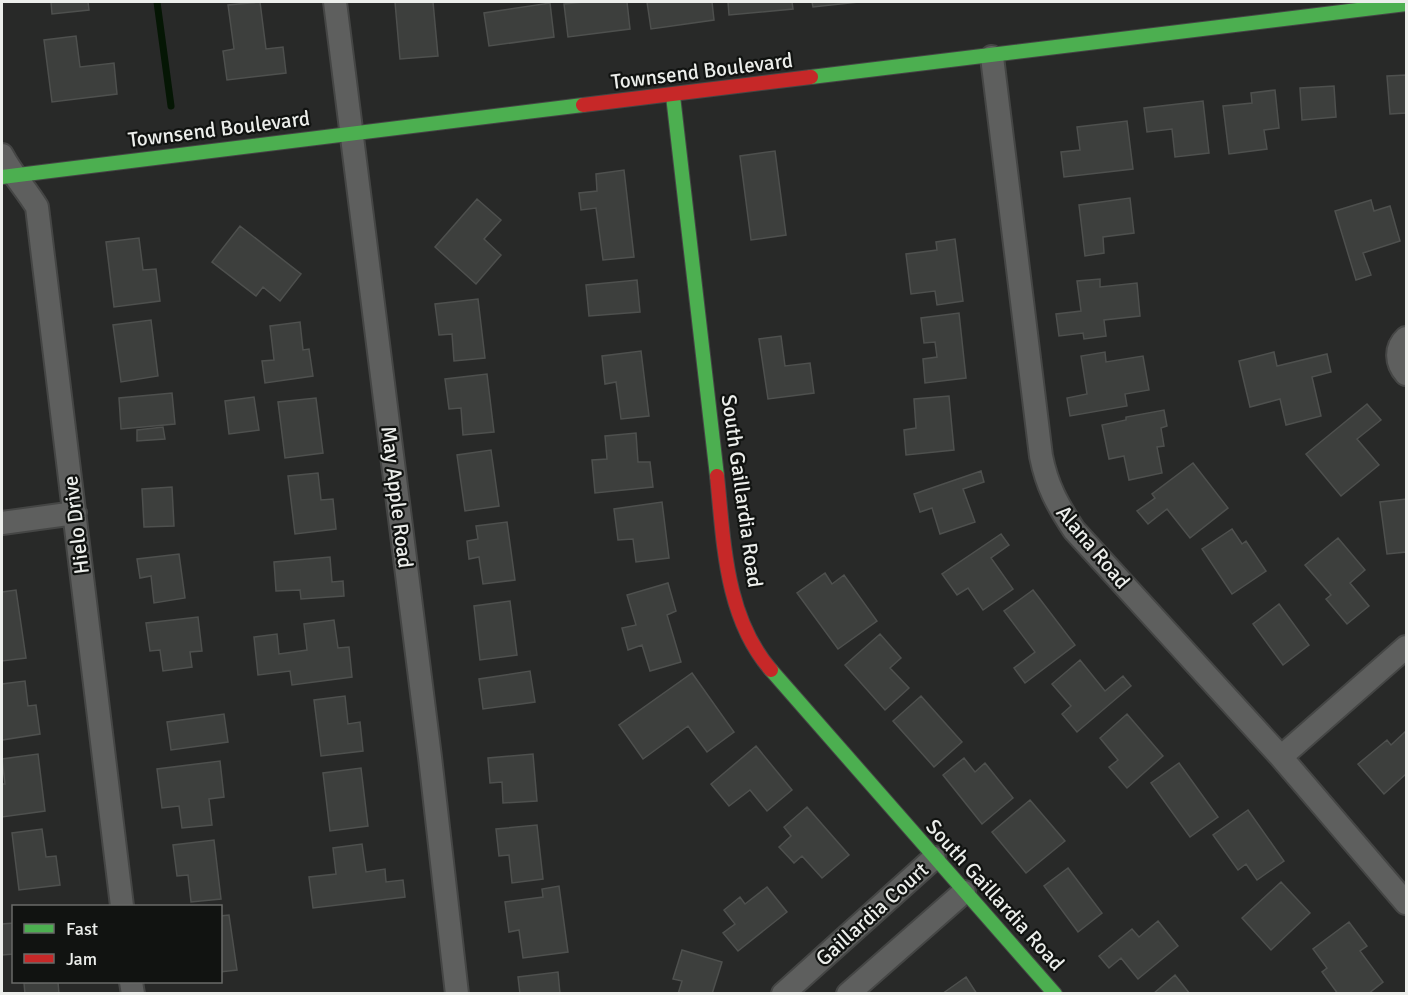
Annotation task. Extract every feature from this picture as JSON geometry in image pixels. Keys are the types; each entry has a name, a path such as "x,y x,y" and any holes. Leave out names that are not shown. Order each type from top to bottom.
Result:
{"street":[{"name":"May Apple Road","path":"335,2 430,758 457,993"},
{"name":"Townsend Boulevard","path":"7,176 992,57 1407,4"},
{"name":"Alana Road","path":"992,57 1041,456 1054,500 1074,530 1281,757 1407,903"},
{"name":"South Gaillardia Road","path":"673,96 729,582 746,633 762,660 1055,993"},
{"name":"Hielo Drive","path":"2,155 7,176 27,190 38,207 122,905"},
{"path":"1407,338 1398,349 1398,356 1407,374"},
{"path":"2,523 75,513"},
{"path":"1281,757 1407,647"},
{"name":"Gaillardia Court","path":"783,993 934,858"},
{"name":"Gaillardia Court","path":"848,993 964,892"}],"building":[{"path":"51,2 88,2 89,10 52,14"},
{"path":"260,2 266,49 283,47 286,73 227,80 223,51 234,49 228,5"},
{"path":"395,2 433,2 438,56 400,59"},
{"path":"627,2 630,29 568,37 564,4"},
{"path":"647,2 712,2 714,20 651,29"},
{"path":"728,2 792,2 793,9 729,15"},
{"path":"812,2 859,2 813,7"},
{"path":"550,3 554,37 489,46 484,13"},
{"path":"76,36 80,67 114,63 117,94 52,102 44,40"},
{"path":"1406,75 1406,113 1390,114 1387,76"},
{"path":"1334,86 1336,117 1302,120 1300,88"},
{"path":"1275,90 1279,128 1264,130 1267,149 1229,154 1223,106 1252,103 1251,93"},
{"path":"1203,101 1209,153 1175,157 1172,129 1147,132 1144,108"},
{"path":"1127,121 1133,169 1064,177 1061,152 1080,150 1077,127"},
{"path":"775,151 786,235 751,240 740,156"},
{"path":"624,170 634,257 603,260 596,208 581,210 579,193 597,191 596,174"},
{"path":"1130,198 1134,233 1103,237 1104,253 1085,256 1079,205"},
{"path":"477,199 501,220 484,239 501,255 476,284 435,247"},
{"path":"1371,200 1374,211 1390,206 1400,241 1363,253 1371,275 1356,280 1335,211"},
{"path":"240,226 301,274 280,301 263,287 256,296 212,262"},
{"path":"139,238 143,270 156,269 160,301 114,307 106,242"},
{"path":"955,239 963,301 937,305 935,291 911,294 906,254 937,250 936,242"},
{"path":"1100,279 1100,287 1137,283 1140,316 1104,320 1106,336 1084,339 1083,333 1059,336 1056,314 1081,311 1077,281"},
{"path":"637,280 640,312 589,316 586,285"},
{"path":"478,299 485,358 454,361 452,334 439,335 435,304"},
{"path":"959,313 966,378 925,383 923,359 937,357 935,342 924,343 921,318"},
{"path":"151,320 158,376 121,382 113,325"},
{"path":"300,322 303,350 309,349 313,376 265,383 262,361 274,360 270,326"},
{"path":"781,336 785,366 810,363 814,393 768,399 759,339"},
{"path":"641,351 649,416 621,419 616,382 605,384 602,356"},
{"path":"1105,352 1106,362 1143,356 1149,390 1125,394 1127,406 1070,416 1067,398 1087,394 1081,356"},
{"path":"1274,352 1277,366 1327,354 1331,372 1312,377 1321,416 1286,425 1280,399 1250,407 1239,361"},
{"path":"487,374 494,432 463,435 461,408 449,409 445,379"},
{"path":"172,393 175,424 121,429 119,398"},
{"path":"949,396 954,450 906,455 904,430 916,428 914,399"},
{"path":"254,397 259,430 229,434 225,401"},
{"path":"316,398 323,453 285,458 278,402"},
{"path":"1367,404 1381,420 1357,439 1379,465 1341,496 1306,454"},
{"path":"1164,410 1167,426 1161,428 1164,446 1157,447 1162,473 1129,480 1124,456 1109,459 1102,425 1126,420 1126,417"},
{"path":"163,427 165,439 137,441 137,430"},
{"path":"636,433 638,462 650,462 653,487 595,493 592,460 607,459 605,436"},
{"path":"491,450 499,506 465,511 457,455"},
{"path":"1193,463 1228,508 1190,538 1167,509 1148,524 1137,511 1155,498 1152,494"},
{"path":"981,471 984,482 963,489 975,522 940,534 932,508 920,512 914,494"},
{"path":"318,473 321,500 333,499 336,529 295,534 288,476"},
{"path":"172,487 174,526 144,527 142,489"},
{"path":"1406,499 1406,552 1387,554 1380,502"},
{"path":"662,502 669,558 636,562 633,539 618,540 614,509"},
{"path":"507,522 515,580 483,584 479,557 469,559 467,541 478,539 476,526"},
{"path":"1232,529 1242,544 1246,541 1266,571 1232,594 1202,549"},
{"path":"1001,534 1009,545 991,558 1013,589 983,610 968,588 957,595 942,574"},
{"path":"1338,538 1365,570 1350,583 1369,606 1347,624 1326,599 1331,595 1305,565"},
{"path":"179,554 185,598 154,603 151,576 140,578 137,559"},
{"path":"330,557 332,582 343,581 344,596 301,599 300,590 276,591 274,562"},
{"path":"825,573 832,584 844,575 877,621 838,649 797,593"},
{"path":"668,583 676,611 667,615 681,662 650,671 642,645 628,650 622,628 636,625 627,595"},
{"path":"16,590 26,658 2,661 2,592"},
{"path":"1033,590 1075,645 1025,683 1014,668 1035,652 1004,611"},
{"path":"510,601 517,655 480,660 474,606"},
{"path":"1279,604 1309,645 1283,665 1253,624"},
{"path":"198,617 202,651 190,652 192,667 163,671 160,650 150,651 146,623"},
{"path":"334,620 338,648 349,647 352,677 292,685 290,671 258,675 254,637 277,634 279,654 307,650 304,624"},
{"path":"880,634 901,658 890,668 909,688 885,710 845,665"},
{"path":"1080,660 1105,691 1123,676 1131,686 1077,732 1062,714 1071,706 1052,684"},
{"path":"530,671 535,702 483,709 479,679"},
{"path":"692,673 734,732 707,752 688,726 643,759 619,725"},
{"path":"25,681 28,706 36,705 40,734 2,740 2,684"},
{"path":"345,696 348,724 360,722 363,751 321,756 314,700"},
{"path":"921,696 962,742 934,767 893,721"},
{"path":"224,714 228,742 171,750 167,722"},
{"path":"1127,714 1163,756 1127,788 1109,767 1118,760 1100,738"},
{"path":"1406,731 1406,774 1384,794 1358,764 1387,740 1391,745"},
{"path":"756,746 792,790 767,811 750,790 729,806 711,784"},
{"path":"38,754 45,811 2,817 2,784 5,784 2,759"},
{"path":"533,754 537,801 503,803 502,782 490,783 488,758"},
{"path":"964,758 975,772 985,763 1013,798 982,824 943,775"},
{"path":"220,761 224,797 209,799 212,825 182,828 179,806 162,808 157,769"},
{"path":"1179,763 1218,817 1190,837 1151,783"},
{"path":"361,768 368,826 330,831 323,773"},
{"path":"1030,800 1065,841 1026,873 992,832"},
{"path":"807,807 849,855 822,878 802,856 794,863 779,847 791,836 784,827"},
{"path":"1248,810 1284,861 1257,880 1246,864 1238,870 1213,835"},
{"path":"537,825 543,879 512,883 509,855 499,856 496,829"},
{"path":"42,829 46,857 56,856 60,885 19,890 12,833"},
{"path":"214,840 221,899 191,902 188,875 177,876 173,845"},
{"path":"362,844 366,872 385,869 386,882 403,880 405,897 313,908 309,877 336,874 333,848"},
{"path":"1068,868 1102,913 1078,932 1044,886"},
{"path":"1281,882 1310,913 1271,950 1242,918"},
{"path":"559,886 568,952 523,958 519,930 509,932 505,902 543,897 542,889"},
{"path":"767,887 787,912 738,951 723,933 735,924 724,910 740,897 745,904"},
{"path":"229,915 237,970 222,972 222,916"},
{"path":"1158,921 1178,946 1138,979 1121,958 1109,968 1099,956 1132,929 1139,937"},
{"path":"1349,922 1367,946 1360,951 1383,982 1368,994 1338,994 1322,972 1327,968 1313,949"},
{"path":"12,923 12,954 2,955 2,924"},
{"path":"682,950 722,962 712,994 678,994 682,981 673,979"},
{"path":"558,972 560,994 520,994 518,977"},
{"path":"1175,975 1190,994 1153,994"},
{"path":"966,977 977,994 942,994"},
{"path":"24,983 58,983 59,994 25,994"}],"waterway":[{"path":"157,2 171,106"}],"traffic: fast":[{"path":"811,77 1406,4"},
{"path":"673,96 717,476"},
{"path":"2,177 583,105"},
{"path":"771,670 1055,994"}],"traffic: jam":[{"path":"583,105 811,77"},
{"path":"717,476 729,578 744,627 771,670"}]}
